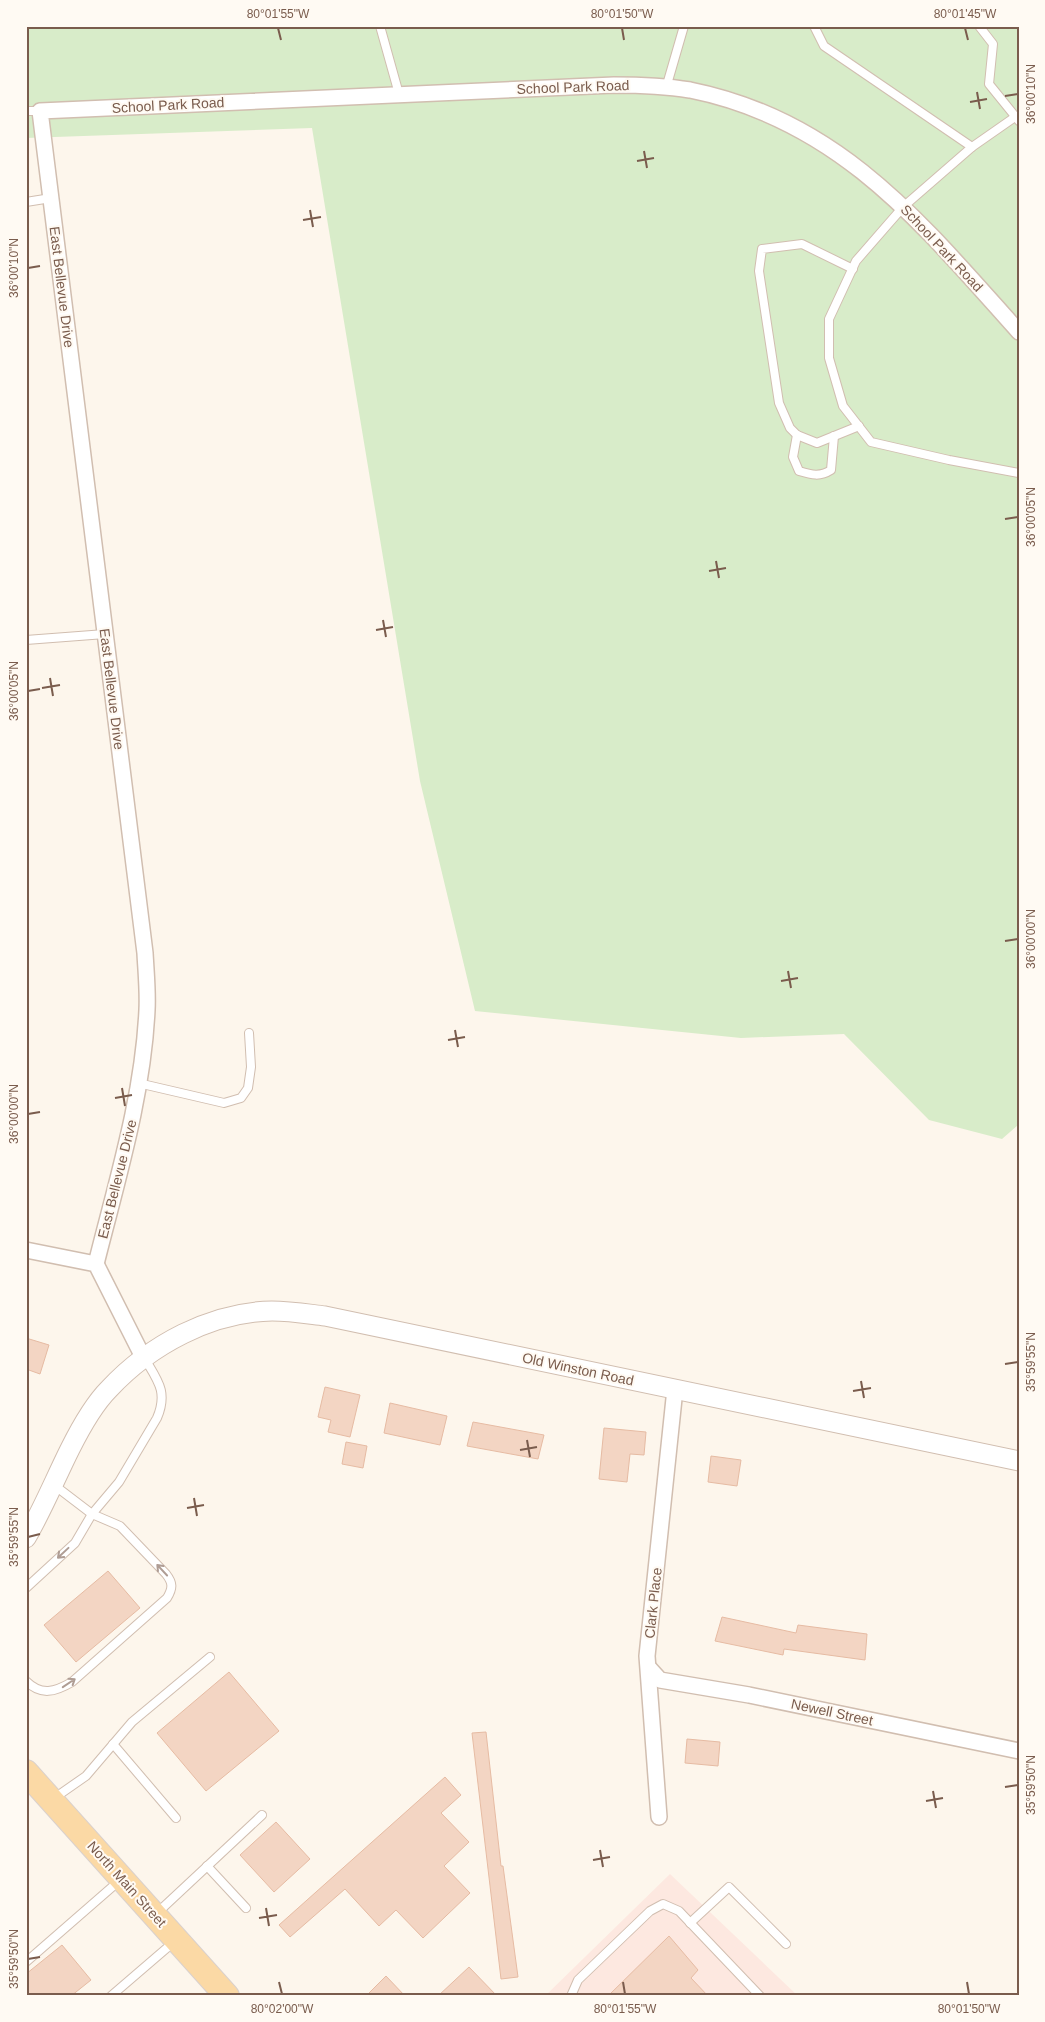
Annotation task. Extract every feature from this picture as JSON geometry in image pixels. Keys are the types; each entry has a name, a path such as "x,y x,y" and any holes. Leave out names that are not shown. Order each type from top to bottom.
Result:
{"main road":[{"name":"North Main Street","path":"26,1772 227,1996"}],"street":[{"name":"School Park Road","path":"33,111 614,85 689,90 730,101 766,114 802,131 860,168 932,235 1019,332"},
{"name":"East Bellevue Drive","path":"33,111 51,198 145,953 147,1008 138,1083 132,1120 96,1264"},
{"path":"26,1250 96,1264 143,1357"},
{"name":"Old Winston Road","path":"26,1538 70,1448 108,1390 143,1357 188,1332 230,1316 272,1311 325,1316 1019,1461"},
{"name":"Clark Place","path":"659,1817 650,1669 647,1656 675,1389"},
{"name":"Newell Street","path":"650,1669 660,1680 749,1695 1019,1751"}],"lane":[{"path":"380,26 399,94"},
{"path":"666,88 684,26"},
{"path":"814,26 824,46 972,147"},
{"path":"979,26 993,44 989,84 1017,119 972,147 903,207 856,261 829,319 829,358 843,406 871,442 949,460 1019,473"},
{"path":"26,202 51,198"},
{"path":"853,270 802,244 762,249 759,271 779,403 790,428 797,435 817,443 858,426"},
{"path":"797,435 793,456 799,471 813,476 824,474 831,470 834,436"},
{"path":"26,640 106,634"},
{"path":"138,1083 224,1103 241,1098 248,1088 250,1074 249,1033"},
{"path":"26,1588 74,1543 92,1514 119,1482 162,1406 160,1384 143,1357"},
{"path":"26,1681 34,1689 44,1692 60,1689 72,1682 167,1598 172,1589 171,1581 166,1574 120,1526 92,1514 54,1484"},
{"path":"51,1800 86,1776 132,1722 210,1657"},
{"path":"113,1744 176,1818"},
{"path":"154,1915 262,1816"},
{"path":"207,1866 246,1908"},
{"path":"26,1962 122,1879"},
{"path":"690,1923 728,1887 786,1944"},
{"path":"570,1996 578,1980 650,1911 663,1904 679,1911 760,1996"},
{"path":"111,1996 177,1940"}],"shaded area":[{"path":"670,1874 798,1996 545,1996"}],"green space":[{"path":"26,26 1019,26 1019,1124 1002,1139 929,1120 844,1034 741,1038 475,1011 420,781 312,128 26,138"}],"building":[{"path":"26,1338 49,1345 40,1374 26,1369"},
{"path":"325,1387 360,1395 350,1437 328,1432 331,1420 318,1417"},
{"path":"390,1403 447,1416 440,1445 384,1433"},
{"path":"473,1422 544,1435 538,1459 467,1446"},
{"path":"604,1428 646,1432 644,1455 630,1454 627,1482 599,1479"},
{"path":"346,1442 367,1446 363,1468 342,1464"},
{"path":"711,1456 741,1460 737,1486 708,1482"},
{"path":"108,1571 140,1608 76,1662 44,1625"},
{"path":"722,1617 796,1633 798,1625 867,1634 865,1660 784,1649 783,1655 715,1641"},
{"path":"229,1672 279,1731 206,1791 157,1733"},
{"path":"486,1732 501,1866 503,1866 518,1977 501,1979 472,1733"},
{"path":"687,1739 720,1742 718,1766 685,1763"},
{"path":"445,1777 461,1795 441,1813 469,1842 444,1866 470,1893 423,1938 396,1910 379,1926 345,1889 290,1937 279,1925"},
{"path":"276,1822 310,1859 274,1892 240,1855"},
{"path":"669,1936 698,1970 691,1978 708,1996 608,1996"},
{"path":"62,1945 91,1980 71,1996 26,1996 26,1974"},
{"path":"469,1967 497,1996 438,1996"},
{"path":"386,1976 405,1996 366,1996"}]}
